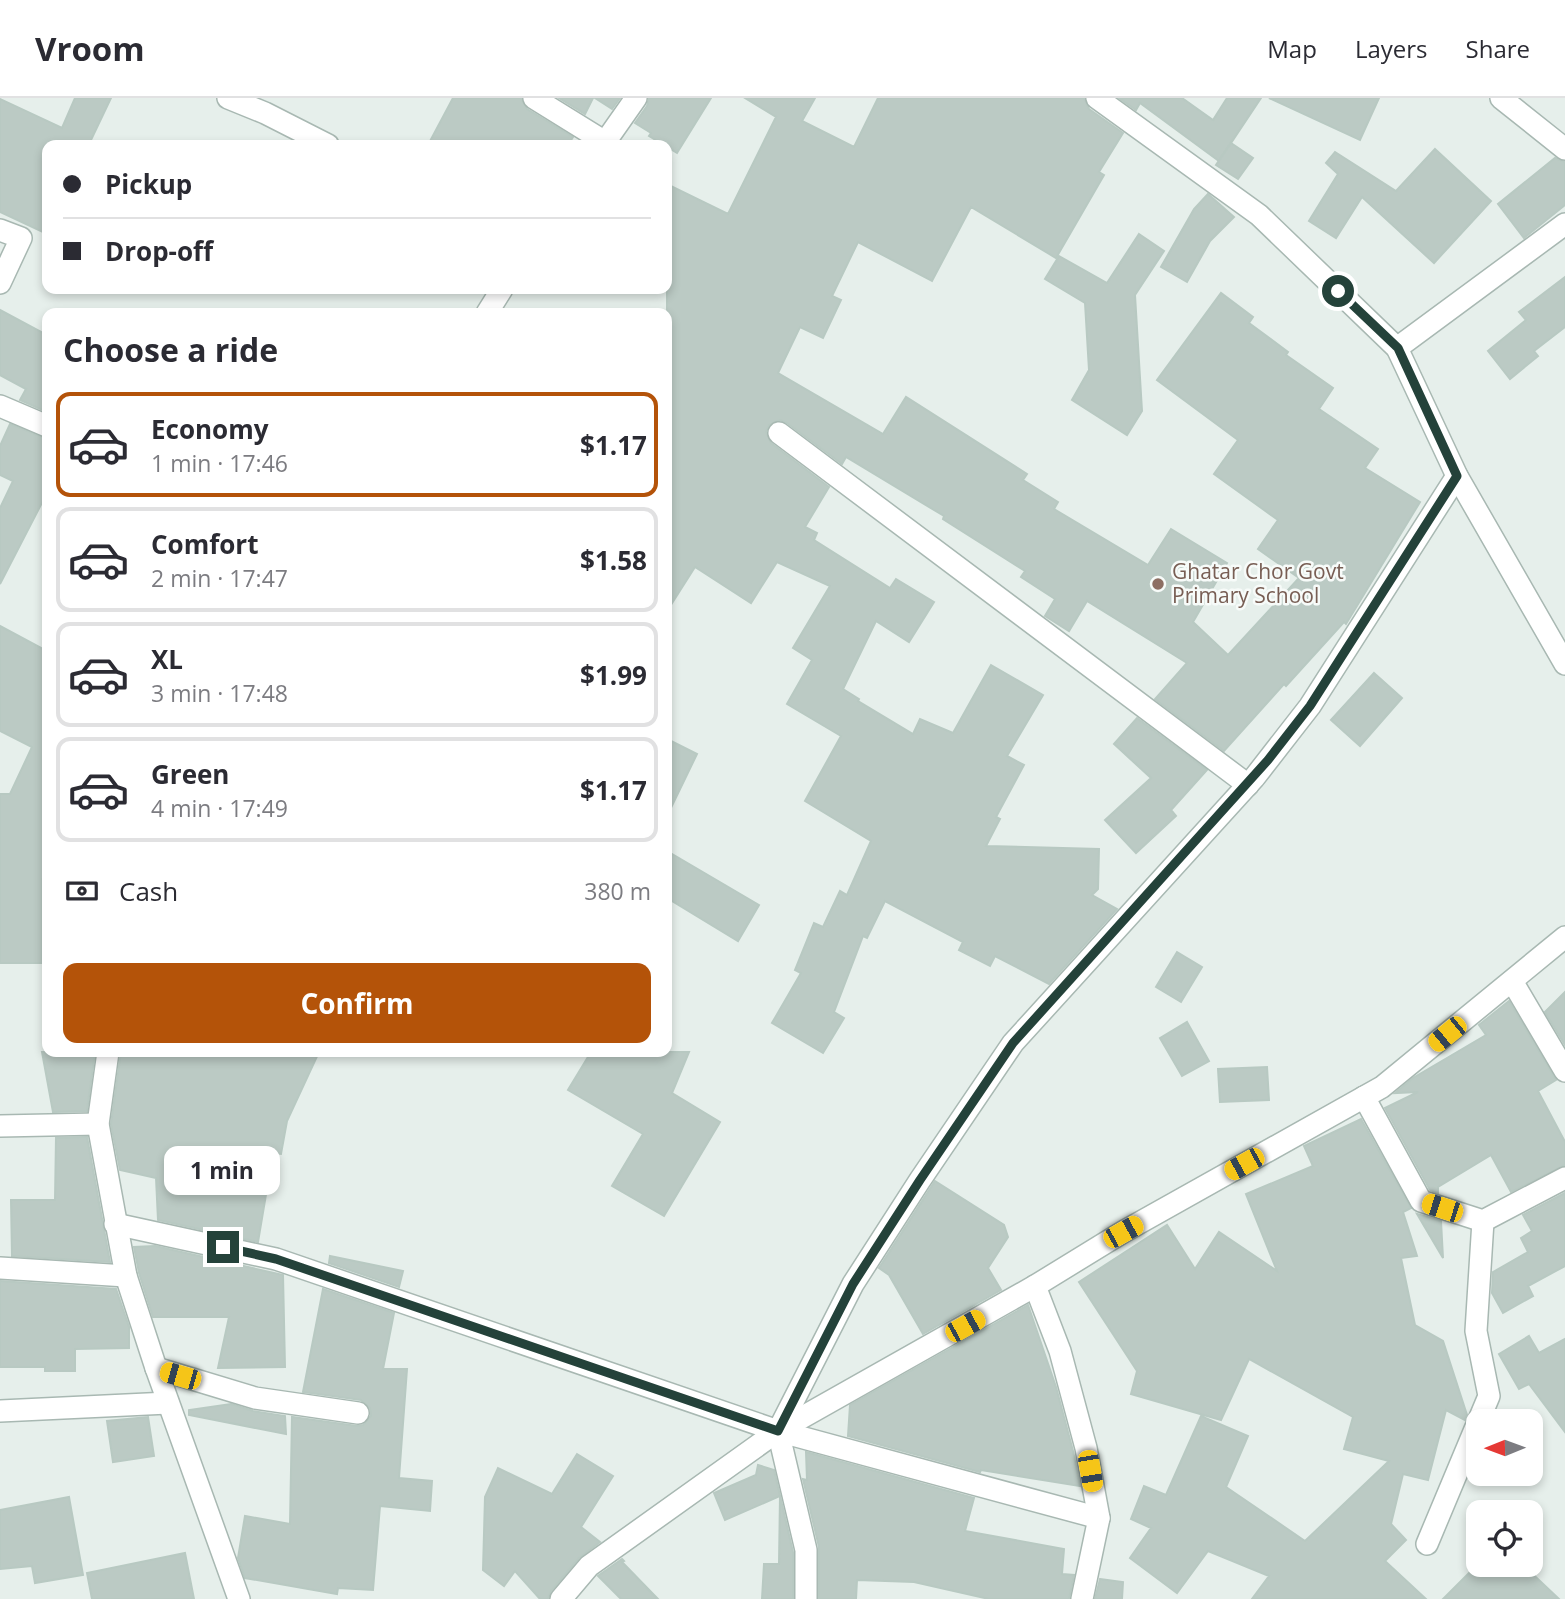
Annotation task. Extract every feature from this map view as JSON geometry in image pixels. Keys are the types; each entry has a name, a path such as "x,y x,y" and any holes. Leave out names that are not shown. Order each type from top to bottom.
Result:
{"street":[{"path":"228,98 318,140"},
{"path":"534,98 598,140"},
{"path":"607,140 636,98"},
{"path":"1097,98 1259,215 1398,348 1457,476 1565,664"},
{"path":"1501,98 1565,149"},
{"path":"1398,348 1565,224"},
{"path":"0,230 21,239 0,283"},
{"path":"0,406 42,424"},
{"path":"779,433 1248,785"},
{"path":"806,1599 806,1550 778,1431 853,1284 1013,1043 1248,785 1310,706 1457,476"},
{"path":"561,1599 589,1566 778,1431 1035,1286 1123,1232 1382,1087 1565,937"},
{"path":"1512,981 1565,1071"},
{"path":"107,1057 98,1124 125,1276 239,1599"},
{"path":"1364,1097 1421,1201 1483,1221 1565,1178"},
{"path":"0,1126 98,1124"},
{"path":"1427,1544 1489,1396 1476,1331 1483,1221"},
{"path":"115,1224 276,1259 778,1431 1099,1518"},
{"path":"0,1268 125,1276"},
{"path":"1035,1286 1060,1350 1086,1448 1099,1518 1082,1599"},
{"path":"156,1368 255,1398 358,1413"},
{"path":"0,1411 168,1403"}],"building":[{"path":"75,98 111,98 91,140 42,140 42,232 0,212 0,99 62,128"},
{"path":"453,98 521,98 527,109 573,137 571,140 431,140"},
{"path":"559,98 593,98 585,114"},
{"path":"595,98 620,98 612,109"},
{"path":"649,98 711,98 677,153 672,150 672,140 656,140 649,136 651,133 635,123 647,106"},
{"path":"745,98 815,98 802,121 854,147 878,98 1084,98 1089,109 1123,133 1099,172 1104,175 1056,258 971,207 932,281 858,242 832,296 841,300 823,338 800,327 778,373 883,434 906,397 1027,474 1023,480 1058,502 1054,509 1148,565 1171,529 1227,563 1193,622 1228,655 1299,578 1258,549 1278,520 1214,474 1238,440 1157,380 1221,293 1253,317 1249,323 1288,352 1286,355 1333,388 1319,409 1378,449 1365,468 1420,502 1346,624 1344,622 1286,686 1284,684 1224,751 1155,699 1187,663 1087,601 1069,631 1045,616 1055,599 1021,577 1025,571 943,519 944,516 846,457 842,464 787,423 780,420 769,425 766,432 771,443 829,487 805,527 817,533 814,540 890,588 896,579 934,602 909,642 876,621 843,689 913,734 920,719 953,733 991,665 1043,695 1007,756 1024,765 996,817 1000,819 986,846 1099,849 1098,889 1092,895 1117,909 1049,984 995,956 990,966 959,950 963,942 885,901 867,938 863,936 834,1012 844,1018 823,1053 772,1023 801,973 795,970 814,923 823,927 840,891 847,895 871,841 805,801 841,736 787,704 812,660 793,648 830,586 777,562 751,603 695,567 672,603 672,308 667,308 667,294 672,294 672,186 728,214 776,117"},
{"path":"1119,98 1182,98 1213,120 1227,98 1261,98 1219,161 1140,103 1136,110"},
{"path":"1269,98 1379,98 1360,140"},
{"path":"1231,143 1253,158 1238,179 1216,165"},
{"path":"1435,149 1491,201 1434,263 1362,197 1336,238 1309,221 1338,174 1326,163 1335,152 1396,191"},
{"path":"1555,158 1565,162 1565,205 1524,238 1498,204"},
{"path":"1208,194 1234,217 1210,241 1187,282 1161,267 1194,209"},
{"path":"1139,234 1164,251 1135,295 1142,411 1127,435 1072,400 1089,370 1085,303 1045,279 1059,256 1107,283"},
{"path":"1565,277 1565,327 1534,351 1538,356 1510,379 1488,351 1526,320 1519,312"},
{"path":"0,310 42,332 42,410 20,400 26,389 0,375"},
{"path":"10,424 42,437 42,503 0,584 0,508 13,481 0,475 0,446"},
{"path":"0,626 42,648 42,963 0,963 0,794 10,794 32,747 0,731"},
{"path":"1374,673 1402,698 1360,746 1331,720"},
{"path":"1137,718 1207,770 1171,810 1176,816 1136,853 1105,820 1151,778 1114,744"},
{"path":"672,742 697,754 672,806"},
{"path":"672,854 759,905 738,941 672,901"},
{"path":"1177,952 1202,967 1181,1002 1156,987"},
{"path":"1565,992 1565,1045 1545,1012"},
{"path":"1509,1001 1556,1080 1538,1091 1565,1142 1565,1165 1511,1192 1491,1155 1438,1187 1438,1193 1430,1190 1385,1108 1418,1092 1395,1093 1413,1078 1486,1035 1479,1025"},
{"path":"1187,1022 1209,1061 1182,1076 1160,1038"},
{"path":"672,1052 689,1052 672,1093 720,1122 664,1216 612,1186 643,1134 568,1090 588,1057 672,1057"},
{"path":"43,1057 94,1057 87,1111 53,1112"},
{"path":"120,1057 317,1057 287,1121 281,1154 273,1153 258,1242 158,1220 156,1178 120,1170 111,1124"},
{"path":"1267,1067 1269,1100 1220,1102 1218,1069"},
{"path":"1361,1119 1411,1208 1403,1212 1417,1256 1401,1258 1415,1325 1443,1341 1466,1412 1465,1420 1446,1410 1428,1480 1403,1474 1391,1524 1406,1540 1385,1561 1426,1599 1252,1599 1269,1576 1208,1551 1177,1593 1130,1558 1151,1528 1131,1519 1144,1486 1166,1495 1201,1416 1248,1436 1226,1487 1305,1541 1389,1461 1344,1449 1353,1417 1249,1359 1221,1420 1131,1394 1137,1371 1079,1282 1167,1225 1195,1269 1219,1232 1277,1271 1246,1194 1313,1166 1304,1146"},
{"path":"87,1137 110,1262 12,1256 11,1200 55,1200 56,1138"},
{"path":"935,1181 1004,1225 1008,1237 988,1268 1001,1290 923,1334 889,1275 879,1268"},
{"path":"1565,1193 1565,1266 1528,1286 1533,1296 1503,1313 1492,1293 1493,1272 1528,1252 1521,1238 1532,1231 1523,1215"},
{"path":"1417,1214 1441,1221 1443,1258"},
{"path":"155,1246 283,1275 285,1367 218,1368 229,1317 153,1317 134,1247"},
{"path":"330,1256 403,1271 399,1287 329,1263"},
{"path":"0,1281 116,1289 129,1327 129,1348 75,1349 75,1371 45,1371 45,1367 0,1367"},
{"path":"323,1289 394,1313 383,1369 407,1369 399,1478 432,1481 430,1511 380,1506 373,1590 338,1588 337,1594 245,1578 238,1558 245,1516 290,1524 292,1417 357,1426 363,1425 371,1416 370,1408 361,1400 303,1392"},
{"path":"1028,1305 1056,1387 1080,1486 981,1470 980,1472 848,1436 850,1405"},
{"path":"1529,1336 1539,1353 1565,1339 1565,1432 1529,1384 1519,1389 1499,1354"},
{"path":"231,1404 285,1416 286,1434 189,1415 189,1410"},
{"path":"148,1417 154,1456 113,1462 107,1421"},
{"path":"806,1452 974,1498 965,1531 1064,1549 1062,1574 1074,1575 1069,1599 989,1599 914,1582 857,1580 856,1599 819,1599 819,1547 803,1479 807,1480"},
{"path":"577,1454 613,1476 581,1527 600,1542 579,1558 551,1591 548,1599 540,1599 515,1571 504,1586 483,1570 485,1497 498,1468 552,1494"},
{"path":"758,1465 774,1470 780,1496 725,1520 714,1493 756,1475"},
{"path":"780,1496 793,1552 793,1599 762,1599 764,1564 779,1564"},
{"path":"69,1497 83,1575 35,1583 32,1566 0,1569 0,1510"},
{"path":"185,1553 194,1599 92,1599 87,1573"},
{"path":"622,1559 658,1599 621,1599 598,1576"},
{"path":"1466,1576 1536,1577 1559,1599 1443,1599"},
{"path":"1100,1579 1123,1582 1122,1599 1095,1599"}],"place":[{"name":"Ghatar Chor Govt Primary School","path":"1158,584"}],"route":[{"path":"223,1247 276,1259 778,1431 853,1284 1013,1043 1268,760 1310,706 1457,476 1398,348 1338,291"}]}
